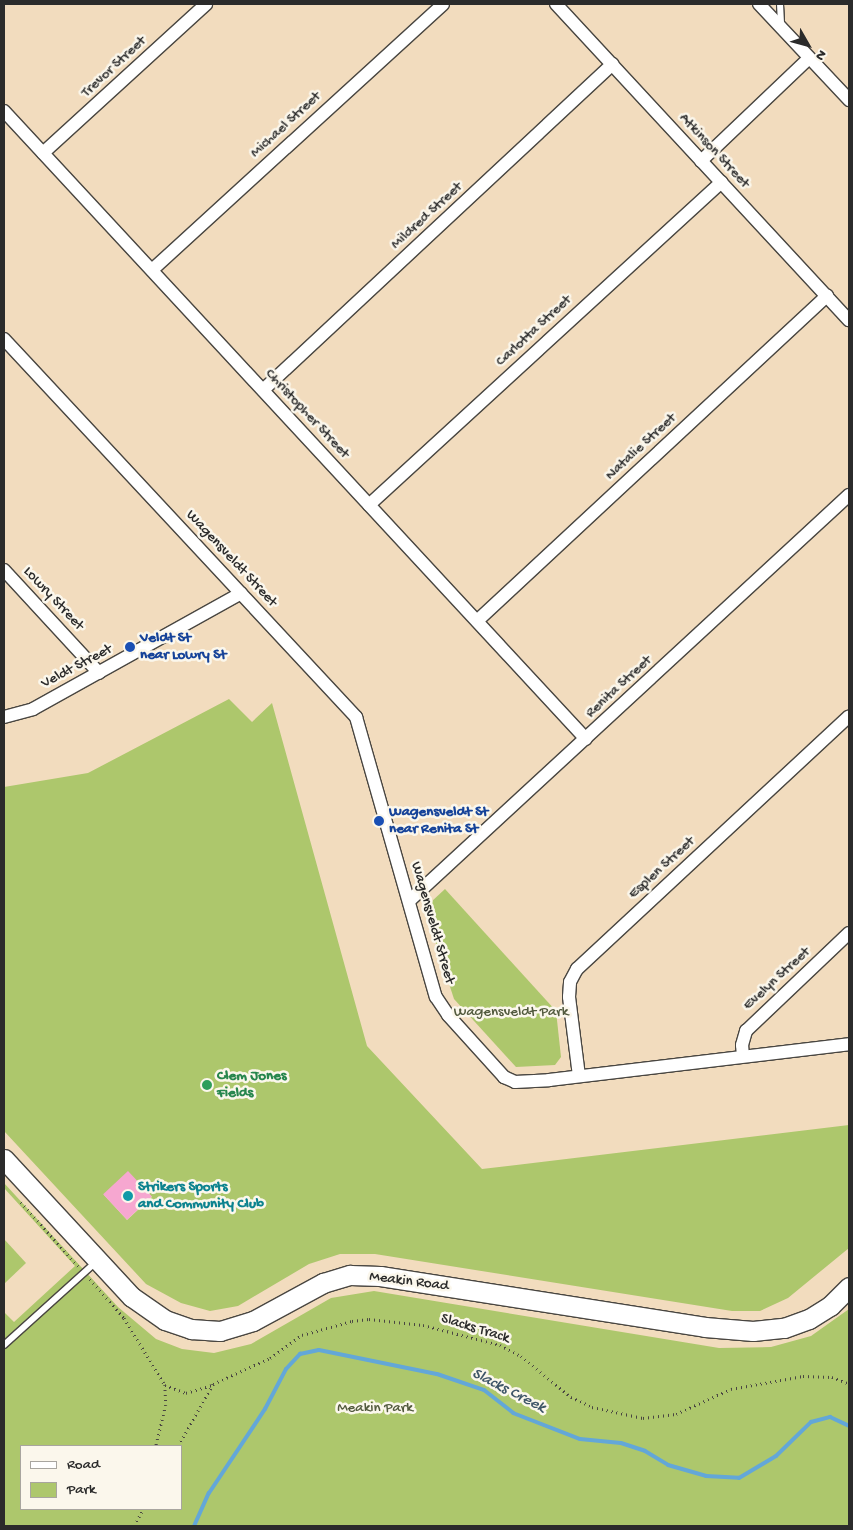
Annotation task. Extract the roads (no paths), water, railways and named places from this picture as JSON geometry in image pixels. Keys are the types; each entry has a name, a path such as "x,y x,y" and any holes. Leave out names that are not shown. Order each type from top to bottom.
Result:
{"street":[{"name":"Trevor Street","path":"43,154 206,4"},
{"name":"Michael Street","path":"152,270 443,4"},
{"name":"Atkinson Street","path":"556,4 849,320"},
{"path":"759,4 849,100"},
{"path":"701,161 810,58"},
{"name":"Mildred Street","path":"263,390 612,64"},
{"name":"Christopher Street","path":"7,119 43,154 152,270 586,739"},
{"name":"Carlotta Street","path":"369,505 721,182"},
{"name":"Natalie Street","path":"477,621 827,296"},
{"name":"Wagensveldt Street","path":"4,339 356,717 409,901 442,1007 504,1077 523,1082 849,1044"},
{"name":"Renita Street","path":"409,901 849,495"},
{"name":"Lowry Street","path":"4,570 99,673"},
{"name":"Veldt Street","path":"4,717 33,709 241,593"},
{"name":"Esplen Street","path":"579,1076 569,997 570,982 577,969 849,716"},
{"name":"Evelyn Street","path":"743,1056 742,1045 746,1031 849,932"},
{"name":"Meakin Road","path":"4,1159 91,1267 165,1320 191,1328 220,1331 253,1321 314,1287 350,1276 380,1276 705,1327 753,1331 784,1328 809,1319 830,1306 849,1287"}],"lane":[{"path":"780,4 781,28"},
{"path":"4,1345 91,1267"}],"waterway":[{"name":"Slacks Creek","path":"194,1526 209,1493 265,1409 286,1369 300,1354 319,1350 437,1374 484,1390 513,1413 580,1439 621,1443 645,1451 668,1465 706,1476 739,1478 776,1456 811,1422 830,1417 849,1426"}],"place":[{"name":"Veldt St near Lowry St","path":"130,647"},
{"name":"Wagensveldt St near Renita St","path":"379,821"},
{"name":"Clem Jones Fields","path":"207,1085"},
{"name":"Strikers Sports and Community Club","path":"128,1196"}],"park label":[{"name":"Wagensveldt Park","path":"511,1013"},
{"name":"Meakin Park","path":"375,1409"}]}
